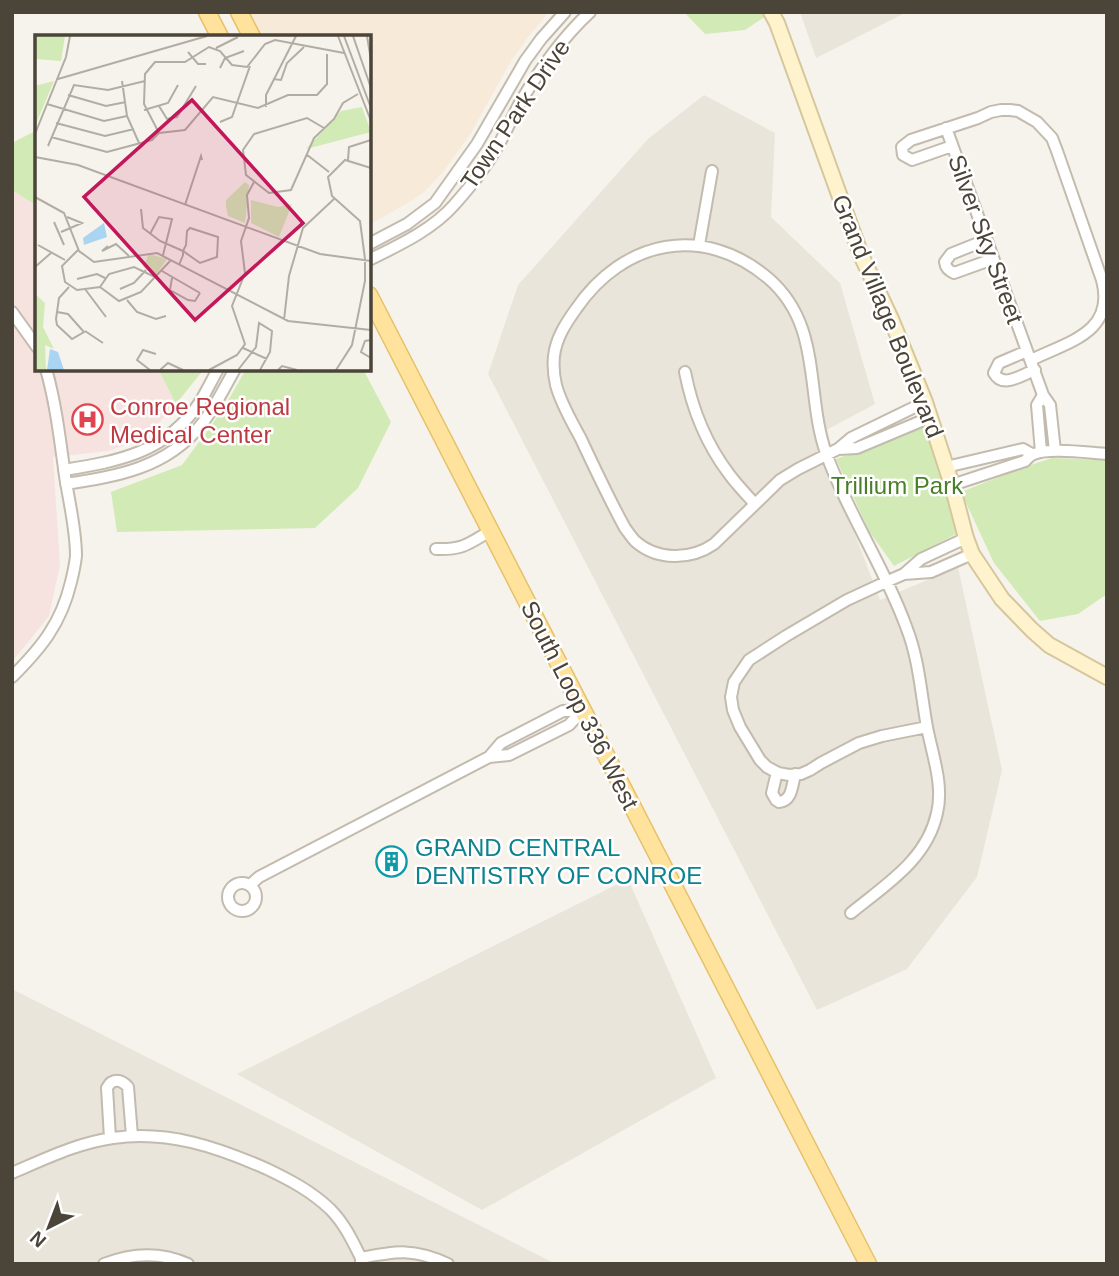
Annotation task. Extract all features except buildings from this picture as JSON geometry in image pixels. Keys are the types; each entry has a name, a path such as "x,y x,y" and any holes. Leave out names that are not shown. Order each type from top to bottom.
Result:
{"main road":[{"path":"207,12 219,35"},
{"path":"239,12 251,35"},
{"name":"South Loop 336 West","path":"371,299 868,1264"}],"street":[{"name":"Town Park Drive","path":"371,243 407,224 435,203 477,144 524,61 565,12"},
{"name":"Town Park Drive","path":"371,259 425,229 454,205 498,146 522,101 554,52 590,12"},
{"name":"Grand Village Boulevard","path":"775,16 861,254 925,401 972,554 1002,599 1032,630 1049,645 1107,677"},
{"path":"952,146 912,160 903,155 902,147 911,140 1001,110 1018,111 1037,122 1052,138 1057,150 1098,268 1105,300 1094,327 1074,340 1031,360"},
{"name":"Silver Sky Street","path":"946,128 1043,395 1050,405 1055,451"},
{"path":"699,245 712,172"},
{"path":"986,240 947,258 947,269 954,273 993,260"},
{"path":"851,913 912,863 922,850 937,813 939,794 908,631 827,455 822,440 805,336 790,303 770,280 729,255 699,245 666,247 634,257 604,276 590,289 565,325 554,355 556,386 625,528 635,541 647,549 673,556 705,550 780,480 798,469 827,455 838,449 851,438 925,401"},
{"path":"12,312 35,344"},
{"path":"12,677 36,653 60,617 76,558 73,520 53,393 47,371"},
{"path":"64,470 125,458 153,446 189,416 217,371"},
{"path":"66,484 131,472 177,448 201,425 233,371"},
{"path":"685,372 703,429 715,454 729,475 755,504"},
{"name":"Silver Sky Street","path":"1036,453 1037,405 1043,395"},
{"path":"838,449 857,449 930,417"},
{"path":"946,467 1023,449 1036,453 1055,451 1107,454"},
{"path":"951,485 1026,461 1036,453"},
{"path":"436,549 463,547 491,531"},
{"path":"904,574 921,559 965,538"},
{"path":"927,727 859,743 810,770 795,775 777,772 760,760 740,727 731,697 734,682 749,660 786,636 847,600 887,581 904,574 931,572 972,554"},
{"path":"250,886 259,877 489,757 501,743 563,710 583,710"},
{"path":"777,772 772,793 779,802 786,801 789,797 795,775"},
{"path":"110,1138 107,1088 116,1080 128,1087 132,1136"},
{"path":"12,1173 65,1150 110,1138 143,1135 194,1142 237,1156 299,1185 316,1196 341,1221 361,1261 396,1251 429,1255 448,1264"},
{"path":"104,1264 143,1255 188,1264"}],"shaded area":[{"path":"245,12 549,12 511,61 471,133 444,171 424,192 371,224 371,35 256,35"},
{"path":"800,12 907,12 816,58"},
{"path":"704,95 775,133 771,217 840,283 875,404 817,435 880,600 958,567 1002,770 977,877 907,969 817,1010 488,374 518,285 648,139"},
{"name":"Conroe Regional Medical Center","path":"12,190 35,205 35,371 159,371 176,404 146,437 109,451 53,457 60,565 49,616 12,662"},
{"path":"628,879 716,1078 482,1210 237,1074"},
{"path":"12,989 556,1264 12,1264"}],"green space":[{"path":"684,12 763,12 766,16 745,30 705,34"},
{"path":"35,131 35,205 12,190 12,143"},
{"path":"159,371 202,371 176,404"},
{"path":"245,371 364,371 391,422 358,488 315,528 117,532 111,492 182,465 224,408"},
{"name":"Trillium Park","path":"928,424 956,534 894,566 869,531 836,459"},
{"path":"1052,458 1107,460 1107,594 1078,614 1040,621 994,563 961,492"}],"place":[{"name":"Conroe Regional Medical Center","path":"87,420"},
{"name":"GRAND CENTRAL DENTISTRY OF CONROE","path":"392,861"}]}
